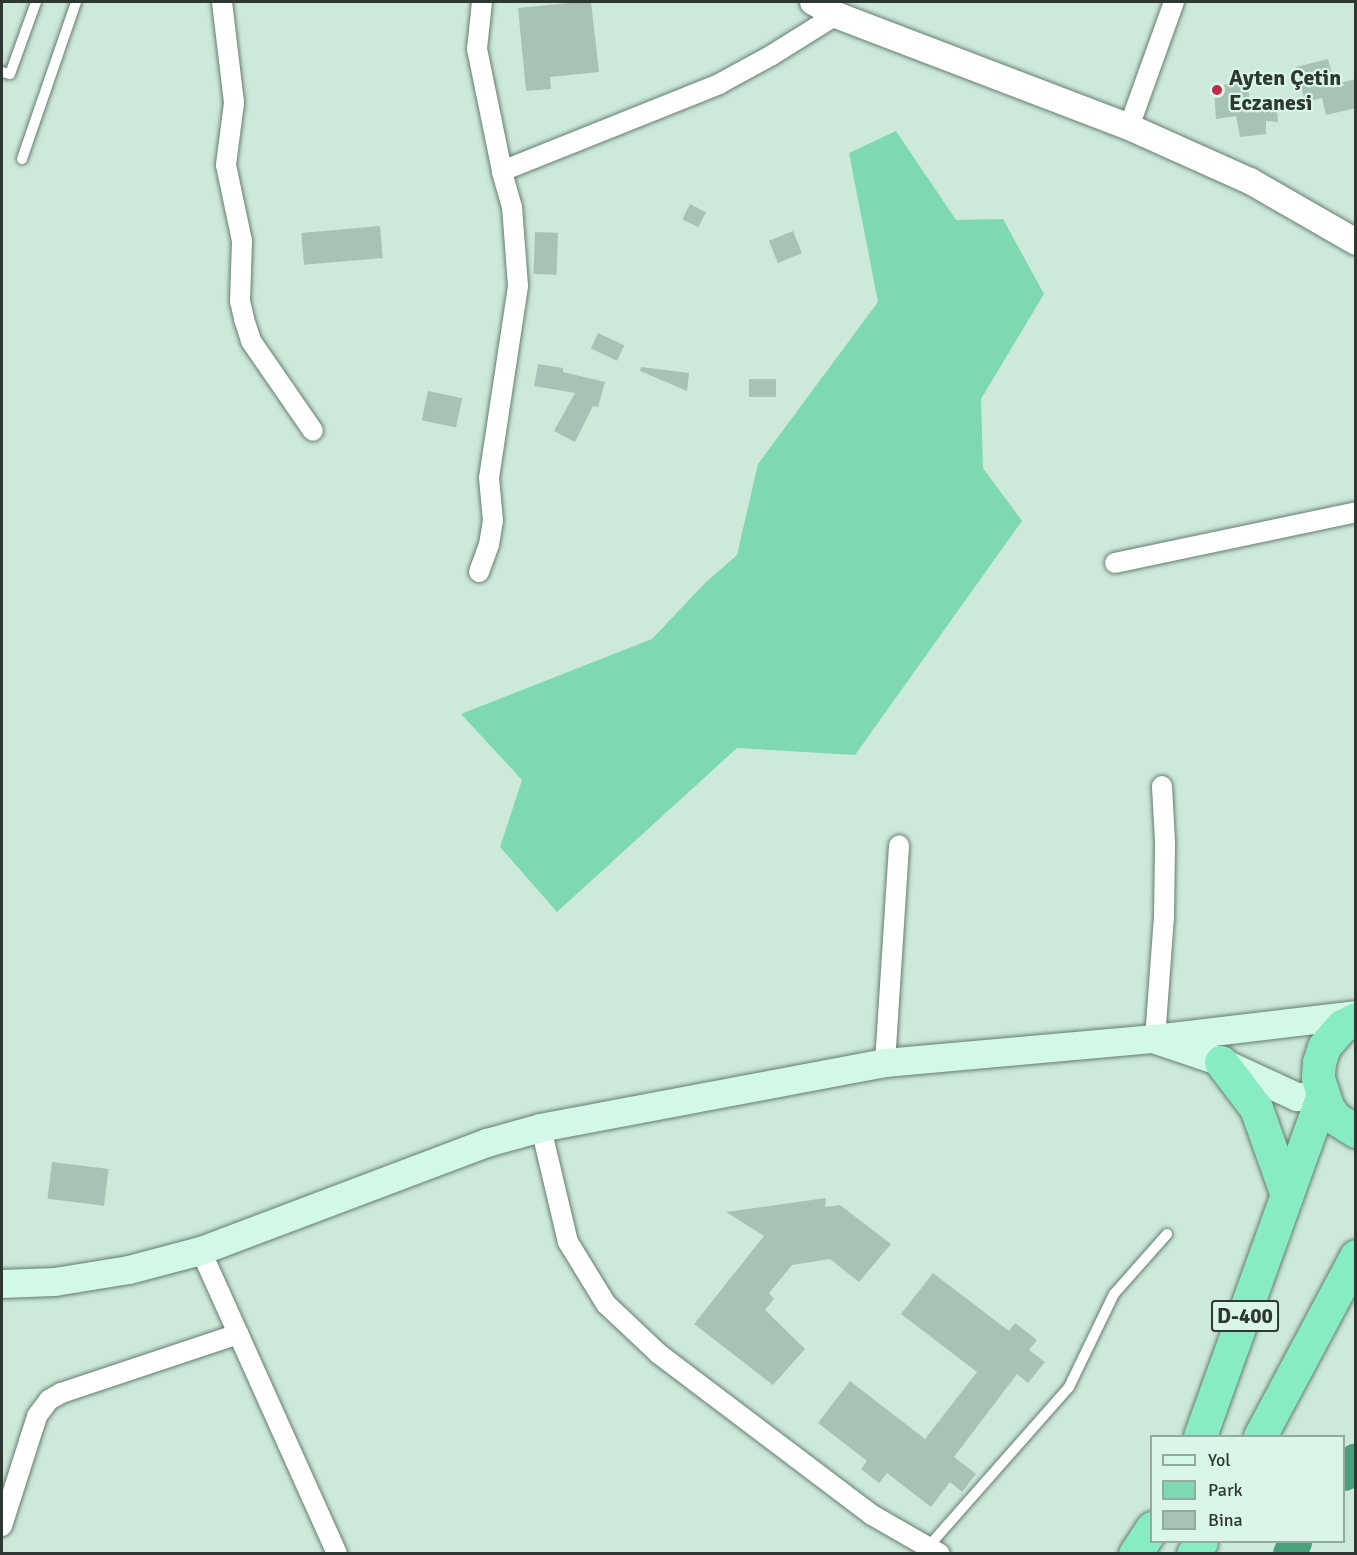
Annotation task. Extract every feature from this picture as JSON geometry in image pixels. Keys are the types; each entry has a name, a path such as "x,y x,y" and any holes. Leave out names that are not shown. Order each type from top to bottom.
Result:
{"highway":[{"name":"D-400","path":"1201,1435 1322,1097 1318,1078 1319,1062 1324,1047 1342,1026 1356,1017"},
{"path":"1221,1062 1256,1108 1287,1195"},
{"path":"1322,1097 1335,1118 1356,1131"},
{"name":"D-400","path":"1261,1435 1356,1256"},
{"path":"1135,1554 1150,1531"}],"main road":[{"path":"2,1284 56,1282 129,1270 201,1251 488,1143 541,1128 885,1063 1155,1039 1356,1017"},
{"path":"1155,1039 1221,1062 1297,1098 1322,1097"}],"street":[{"path":"222,2 234,103 226,165 242,241 240,301 243,319 251,341 313,431"},
{"path":"479,572 489,545 493,521 489,478 518,286 512,207 502,171 477,49 482,2"},
{"path":"813,2 836,15 1129,127 1250,181 1356,242"},
{"path":"1129,127 1174,2"},
{"path":"502,171 719,84 772,56 836,15"},
{"path":"1115,562 1356,512"},
{"path":"1155,1039 1164,917 1165,842 1162,786"},
{"path":"885,1063 899,845"},
{"path":"541,1128 568,1242 606,1304 659,1354 872,1515 934,1550"},
{"path":"201,1251 337,1554"},
{"path":"2,1526 37,1416 49,1400 61,1393 238,1334"}],"lane":[{"path":"2,72 10,74 36,2"},
{"path":"22,159 76,2"},
{"path":"934,1550 1069,1387 1114,1294 1167,1234"}],"green space":[{"path":"896,131 956,220 1003,219 1044,294 981,399 983,468 1022,521 855,755 737,748 557,912 500,847 522,780 461,714 652,639 705,583 737,555 758,464 878,302 849,153"}],"building":[{"path":"591,2 599,72 550,77 551,89 526,91 518,8"},
{"path":"1328,59 1335,84 1356,79 1356,108 1326,115 1322,98 1305,102 1296,67"},
{"path":"1249,78 1249,99 1276,98 1278,122 1266,121 1266,134 1240,137 1236,116 1216,119 1214,90 1230,82"},
{"path":"690,204 706,212 698,227 682,219"},
{"path":"380,226 383,258 304,265 301,233"},
{"path":"793,231 802,253 778,263 769,241"},
{"path":"535,232 558,233 557,275 534,274"},
{"path":"598,333 624,345 617,361 591,348"},
{"path":"538,364 563,368 563,372 605,382 598,407 593,406 575,442 554,431 575,393 534,386"},
{"path":"641,367 689,373 687,391 640,371"},
{"path":"749,379 776,379 776,397 749,397"},
{"path":"428,391 462,398 456,428 422,420"},
{"path":"52,1162 109,1169 104,1206 47,1199"},
{"path":"826,1198 825,1207 840,1205 891,1244 859,1282 830,1259 792,1265 769,1293 774,1299 765,1310 805,1349 773,1385 694,1324 764,1236 726,1212"},
{"path":"933,1273 1009,1331 1015,1323 1037,1340 1029,1350 1045,1362 1028,1383 1017,1374 954,1457 976,1474 962,1492 950,1482 931,1507 887,1473 879,1483 861,1469 867,1461 818,1423 850,1381 925,1439 977,1372 901,1314"}],"waterway":[{"path":"1345,1473 1356,1460"},
{"path":"1290,1554 1295,1543"}],"place":[{"name":"Ayten Çetin Eczanesi","path":"1217,90"}]}
